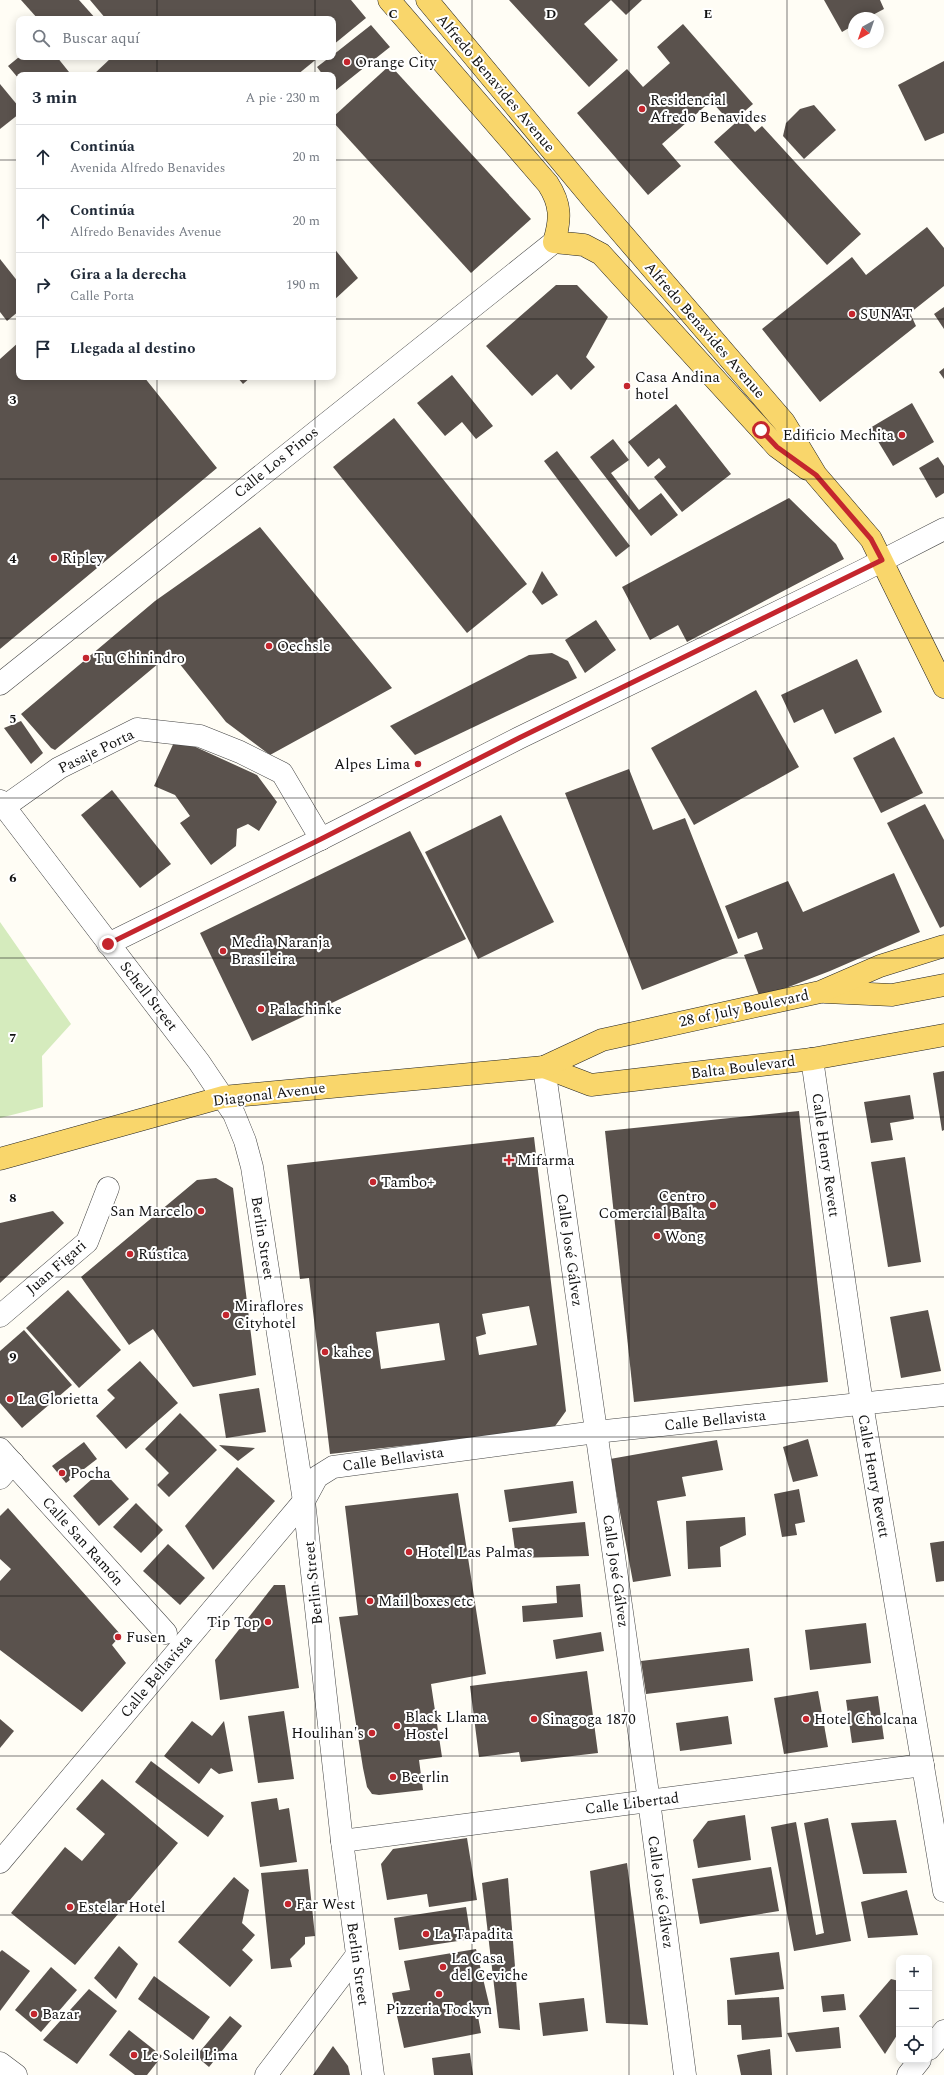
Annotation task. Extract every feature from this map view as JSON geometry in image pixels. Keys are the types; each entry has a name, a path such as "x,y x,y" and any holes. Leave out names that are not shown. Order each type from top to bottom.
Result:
{"main road":[{"name":"Alfredo Benavides Avenue","path":"389,0 548,184 556,196 559,219 554,242"},
{"name":"Alfredo Benavides Avenue","path":"427,0 595,202 784,422 816,475 871,539 944,687"},
{"path":"554,242 584,245 601,254 777,447 816,475"},
{"name":"28 of July Boulevard","path":"544,1067 602,1040 820,992 880,966 944,946"},
{"path":"820,992 892,995 944,985"},
{"name":"Balta Boulevard","path":"544,1067 591,1085 812,1059 944,1035"},
{"name":"Diagonal Avenue","path":"0,1159 223,1097 544,1067"}],"street":[{"name":"Calle Los Pinos","path":"0,684 554,242"},
{"path":"108,944 321,839 519,738 944,529"},
{"name":"Pasaje Porta","path":"2,804 59,768 137,729 200,736 240,752 282,774 321,839"},
{"name":"Schell Street","path":"2,804 191,1051 223,1097"},
{"name":"Calle Henry Revett","path":"812,1059 862,1404 944,1891"},
{"name":"Calle José Gálvez","path":"544,1067 649,1801 685,2075"},
{"name":"Berlin Street","path":"223,1097 234,1114 252,1167 304,1501 342,1841 373,2075"},
{"name":"Juan Figari","path":"0,1316 87,1242 108,1188"},
{"name":"Calle Bellavista","path":"0,1862 304,1501 317,1477 333,1467 596,1432 944,1395"},
{"name":"Calle San Ramón","path":"4,1463 166,1633"},
{"name":"Calle Libertad","path":"342,1841 923,1765"},
{"path":"266,2075 357,1956"},
{"path":"932,2045 944,2030"},
{"path":"0,2063 16,2075"},
{"path":"908,2075 918,2063"}],"green space":[{"path":"0,922 71,1024 42,1056 43,1107 0,1118"}],"building":[{"path":"21,0 79,0 93,16 35,16"},
{"path":"90,0 351,0 366,18 336,43 336,16 103,16"},
{"path":"509,0 611,0 584,24 618,60 589,87"},
{"path":"611,0 642,0 626,15"},
{"path":"824,0 880,0 884,9 878,12 848,12 848,28 842,32"},
{"name":"Residencial Afredo Benavides","path":"683,24 753,104 731,123 711,101 662,144 681,166 648,195 577,113 627,69 643,87 670,63 657,47"},
{"name":"Orange City","path":"371,25 390,47 336,90 336,72 321,72 317,67 326,60 336,60 336,53"},
{"path":"16,59 59,60 69,72 16,72 16,75 8,66"},
{"path":"109,60 315,60 301,72 96,72"},
{"path":"944,61 944,133 925,141 898,85"},
{"path":"390,65 531,219 471,273 336,125 336,114"},
{"path":"0,84 16,103 16,116 0,129"},
{"path":"814,105 836,130 804,159 783,136 786,123 800,109"},
{"path":"742,117 755,132 762,126 861,234 827,265 714,142"},
{"path":"927,227 944,248 944,286 910,313 916,326 820,402 762,329 852,257 866,275"},
{"path":"336,251 358,278 336,298"},
{"path":"0,259 16,279 16,314 7,321 0,312"},
{"path":"556,285 577,285 608,317 586,357 595,367 571,390 557,374 532,396 486,346"},
{"path":"944,307 944,329 934,314"},
{"name":"Ripley","path":"16,345 16,380 146,380 217,468 0,649 0,359"},
{"path":"944,368 944,379 939,372"},
{"path":"452,375 493,426 476,439 462,422 445,436 417,403"},
{"path":"240,380 248,380 243,384"},
{"name":"Edificio Mechita","path":"912,403 934,442 893,466 870,428"},
{"path":"676,404 731,474 682,512 654,477 666,467 659,458 648,467 628,442"},
{"path":"394,418 527,584 467,633 333,467"},
{"path":"613,439 629,460 611,473 639,510 661,493 678,515 651,536 590,457"},
{"path":"557,451 630,546 616,557 544,461"},
{"path":"938,457 944,466 944,493 936,498 919,468"},
{"path":"789,498 836,544 844,559 687,642 678,625 650,640 622,587"},
{"name":"Oechsle","path":"260,527 392,688 270,755 226,722 171,653 55,750 51,748 21,714 155,601"},
{"path":"542,571 558,595 542,605 532,592"},
{"path":"596,620 616,650 585,673 565,640"},
{"path":"552,653 568,661 577,678 415,755 390,726 529,655"},
{"path":"857,659 882,712 835,734 823,709 794,723 781,695"},
{"path":"756,690 799,767 694,825 651,748"},
{"path":"21,721 43,753 31,764 4,728"},
{"path":"894,737 923,793 881,813 853,758"},
{"path":"176,738 257,775 277,802 259,831 248,824 237,829 236,846 211,865 180,823 190,816 175,795 154,786"},
{"path":"629,769 653,830 685,818 738,953 642,990 565,793"},
{"path":"112,790 171,864 140,888 81,815"},
{"path":"925,804 944,840 944,926 940,928 887,823"},
{"path":"501,815 554,922 478,959 425,852"},
{"path":"410,831 466,939 252,1041 200,933"},
{"path":"894,873 920,932 830,971 760,998 744,955 763,949 757,932 738,939 725,906 788,881 803,912"},
{"path":"944,1071 944,1130 942,1131 933,1073"},
{"path":"910,1095 914,1119 890,1123 893,1140 871,1143 864,1102"},
{"path":"799,1111 828,1382 634,1402 605,1131"},
{"path":"534,1137 566,1411 553,1429 330,1454 309,1278 300,1279 287,1165","holes":["529,1306 537,1345 479,1355 476,1337 486,1334 482,1314","439,1323 445,1360 381,1369 376,1332"]},
{"path":"905,1157 921,1262 888,1267 871,1162"},
{"path":"216,1178 233,1188 256,1375 193,1387 153,1329 129,1345 81,1277 197,1180"},
{"path":"53,1211 64,1223 0,1283 0,1223"},
{"path":"68,1290 121,1350 79,1388 26,1328"},
{"path":"928,1310 941,1371 901,1378 890,1317"},
{"path":"24,1330 72,1385 22,1428 0,1403 0,1351"},
{"path":"140,1361 178,1403 126,1449 96,1416 115,1398 107,1390"},
{"path":"259,1388 266,1432 226,1438 219,1394"},
{"path":"180,1413 217,1450 169,1497 157,1485 169,1473 145,1449"},
{"path":"808,1439 818,1476 793,1482 783,1447"},
{"path":"717,1440 723,1470 682,1477 686,1496 657,1501 671,1576 633,1582 610,1459"},
{"path":"84,1442 97,1459 66,1483 52,1466"},
{"path":"219,1445 255,1448 238,1461"},
{"path":"237,1467 275,1501 213,1570 185,1526"},
{"path":"102,1470 129,1499 99,1526 73,1496"},
{"path":"573,1481 577,1513 509,1522 504,1490"},
{"path":"799,1489 805,1522 795,1524 797,1535 782,1537 774,1494"},
{"path":"458,1493 486,1674 431,1684 442,1757 419,1760 423,1790 379,1795 372,1794 367,1787 363,1768 339,1617 358,1615 345,1506"},
{"path":"136,1503 163,1530 141,1553 113,1527"},
{"path":"8,1508 121,1635 112,1645 126,1663 82,1712 0,1650 0,1581 11,1569 0,1559 0,1516"},
{"path":"745,1517 746,1535 720,1547 721,1567 688,1569 686,1521"},
{"path":"585,1522 589,1556 516,1558 512,1528"},
{"path":"944,1541 944,1581 936,1582 930,1543"},
{"path":"168,1544 205,1578 180,1605 143,1571"},
{"path":"580,1584 583,1617 523,1622 522,1606 557,1603 556,1586"},
{"name":"Tip Top","path":"274,1585 285,1585 299,1688 220,1700 215,1660"},
{"path":"866,1623 871,1663 810,1670 805,1630"},
{"path":"601,1632 604,1651 556,1659 553,1640"},
{"path":"749,1648 753,1681 646,1694 641,1661"},
{"name":"Sinagoga 1870","path":"587,1671 598,1753 521,1762 519,1752 479,1757 470,1686"},
{"path":"818,1691 828,1747 784,1754 774,1698"},
{"path":"878,1696 884,1739 852,1743 846,1700"},
{"path":"284,1711 294,1779 258,1783 248,1716"},
{"path":"728,1716 732,1744 680,1751 676,1723"},
{"path":"0,1719 14,1731 0,1748"},
{"path":"192,1721 212,1736 224,1721 233,1771 219,1774 211,1768 199,1784 164,1756"},
{"path":"151,1761 224,1816 208,1837 135,1782"},
{"path":"102,1779 178,1843 75,1965 11,1913 65,1847 82,1861 105,1834 76,1809"},
{"path":"277,1798 279,1810 289,1808 297,1862 260,1867 251,1802"},
{"path":"745,1815 751,1860 698,1868 693,1840 708,1821"},
{"path":"828,1818 851,1941 794,1951 771,1827 796,1822 816,1935 824,1933 804,1823"},
{"path":"896,1820 907,1873 863,1874 851,1823"},
{"path":"467,1838 477,1900 429,1907 427,1894 387,1900 381,1864 393,1849"},
{"path":"627,1863 648,2025 606,2023 590,1871"},
{"path":"771,1867 779,1911 700,1924 692,1879"},
{"name":"Far West","path":"308,1869 315,1936 305,1937 305,1944 290,1959 292,1967 271,1969 261,1873"},
{"path":"234,1877 249,1890 242,1923 255,1935 242,1950 253,1960 230,1987 178,1942"},
{"path":"508,1878 520,2030 499,2028 482,1883"},
{"path":"907,1890 918,1935 868,1938 861,1902"},
{"path":"466,1907 471,1939 399,1950 394,1918"},
{"path":"119,1946 138,1964 116,1999 94,1978"},
{"path":"476,1949 490,2008 477,2011 481,2033 404,2048 392,1993 410,1990 404,1961"},
{"path":"2,1950 30,1971 0,2011 0,1952"},
{"path":"779,1952 784,1989 735,1995 730,1958"},
{"path":"51,1967 77,1990 41,2032 15,2010"},
{"path":"154,1976 210,2017 193,2040 138,1999"},
{"path":"891,1979 896,1980 896,2037 885,2054 859,2016"},
{"path":"89,1989 117,2011 77,2064 43,2040"},
{"path":"844,1994 846,2010 823,2012 821,1996"},
{"path":"779,1997 782,2037 742,2040 741,2025 728,2025 727,2000"},
{"path":"584,1998 588,2031 543,2036 539,2003"},
{"path":"230,2016 242,2026 209,2067 196,2056"},
{"path":"839,2027 841,2048 796,2052 787,2033"},
{"path":"129,2030 162,2056 147,2075 135,2075 109,2055"},
{"path":"333,2046 348,2066 350,2075 313,2075"},
{"path":"770,2049 772,2075 741,2075 737,2055"},
{"path":"470,2053 473,2075 434,2075 432,2058"}],"place":[{"name":"Orange City","path":"347,62"},
{"name":"Residencial Afredo Benavides","path":"642,109"},
{"name":"SUNAT","path":"852,314"},
{"name":"Casa Andina hotel","path":"627,386"},
{"name":"Edificio Mechita","path":"902,435"},
{"name":"Ripley","path":"54,558"},
{"name":"Oechsle","path":"269,646"},
{"name":"Tu Chinindro","path":"86,658"},
{"name":"Alpes Lima","path":"418,764"},
{"name":"Media Naranja Brasileira","path":"223,951"},
{"name":"Palachinke","path":"261,1009"},
{"name":"Mifarma","path":"509,1160"},
{"name":"Tambo+","path":"373,1182"},
{"name":"Centro Comercial Balta","path":"713,1205"},
{"name":"San Marcelo","path":"201,1211"},
{"name":"Wong","path":"657,1236"},
{"name":"Rústica","path":"130,1254"},
{"name":"Miraflores Cityhotel","path":"226,1315"},
{"name":"kahee","path":"325,1352"},
{"name":"La Glorietta","path":"10,1399"},
{"name":"Pocha","path":"62,1473"},
{"name":"Hotel Las Palmas","path":"409,1552"},
{"name":"Mail boxes etc","path":"370,1601"},
{"name":"Tip Top","path":"268,1622"},
{"name":"Fusen","path":"118,1637"},
{"name":"Sinagoga 1870","path":"534,1719"},
{"name":"Hotel Cholcana","path":"806,1719"},
{"name":"Black Llama Hostel","path":"397,1726"},
{"name":"Houlihan's","path":"372,1733"},
{"name":"Beerlin","path":"393,1777"},
{"name":"Far West","path":"288,1904"},
{"name":"Estelar Hotel","path":"70,1907"},
{"name":"La Tapadita","path":"426,1934"},
{"name":"La Casa del Ceviche","path":"443,1967"},
{"name":"Pizzeria Tockyn","path":"439,1994"},
{"name":"Bazar","path":"34,2014"},
{"name":"Le Soleil Lima","path":"134,2055"}],"route":[{"path":"108,944 321,839 519,738 882,560 871,539 816,475 777,447 761,430"}]}
